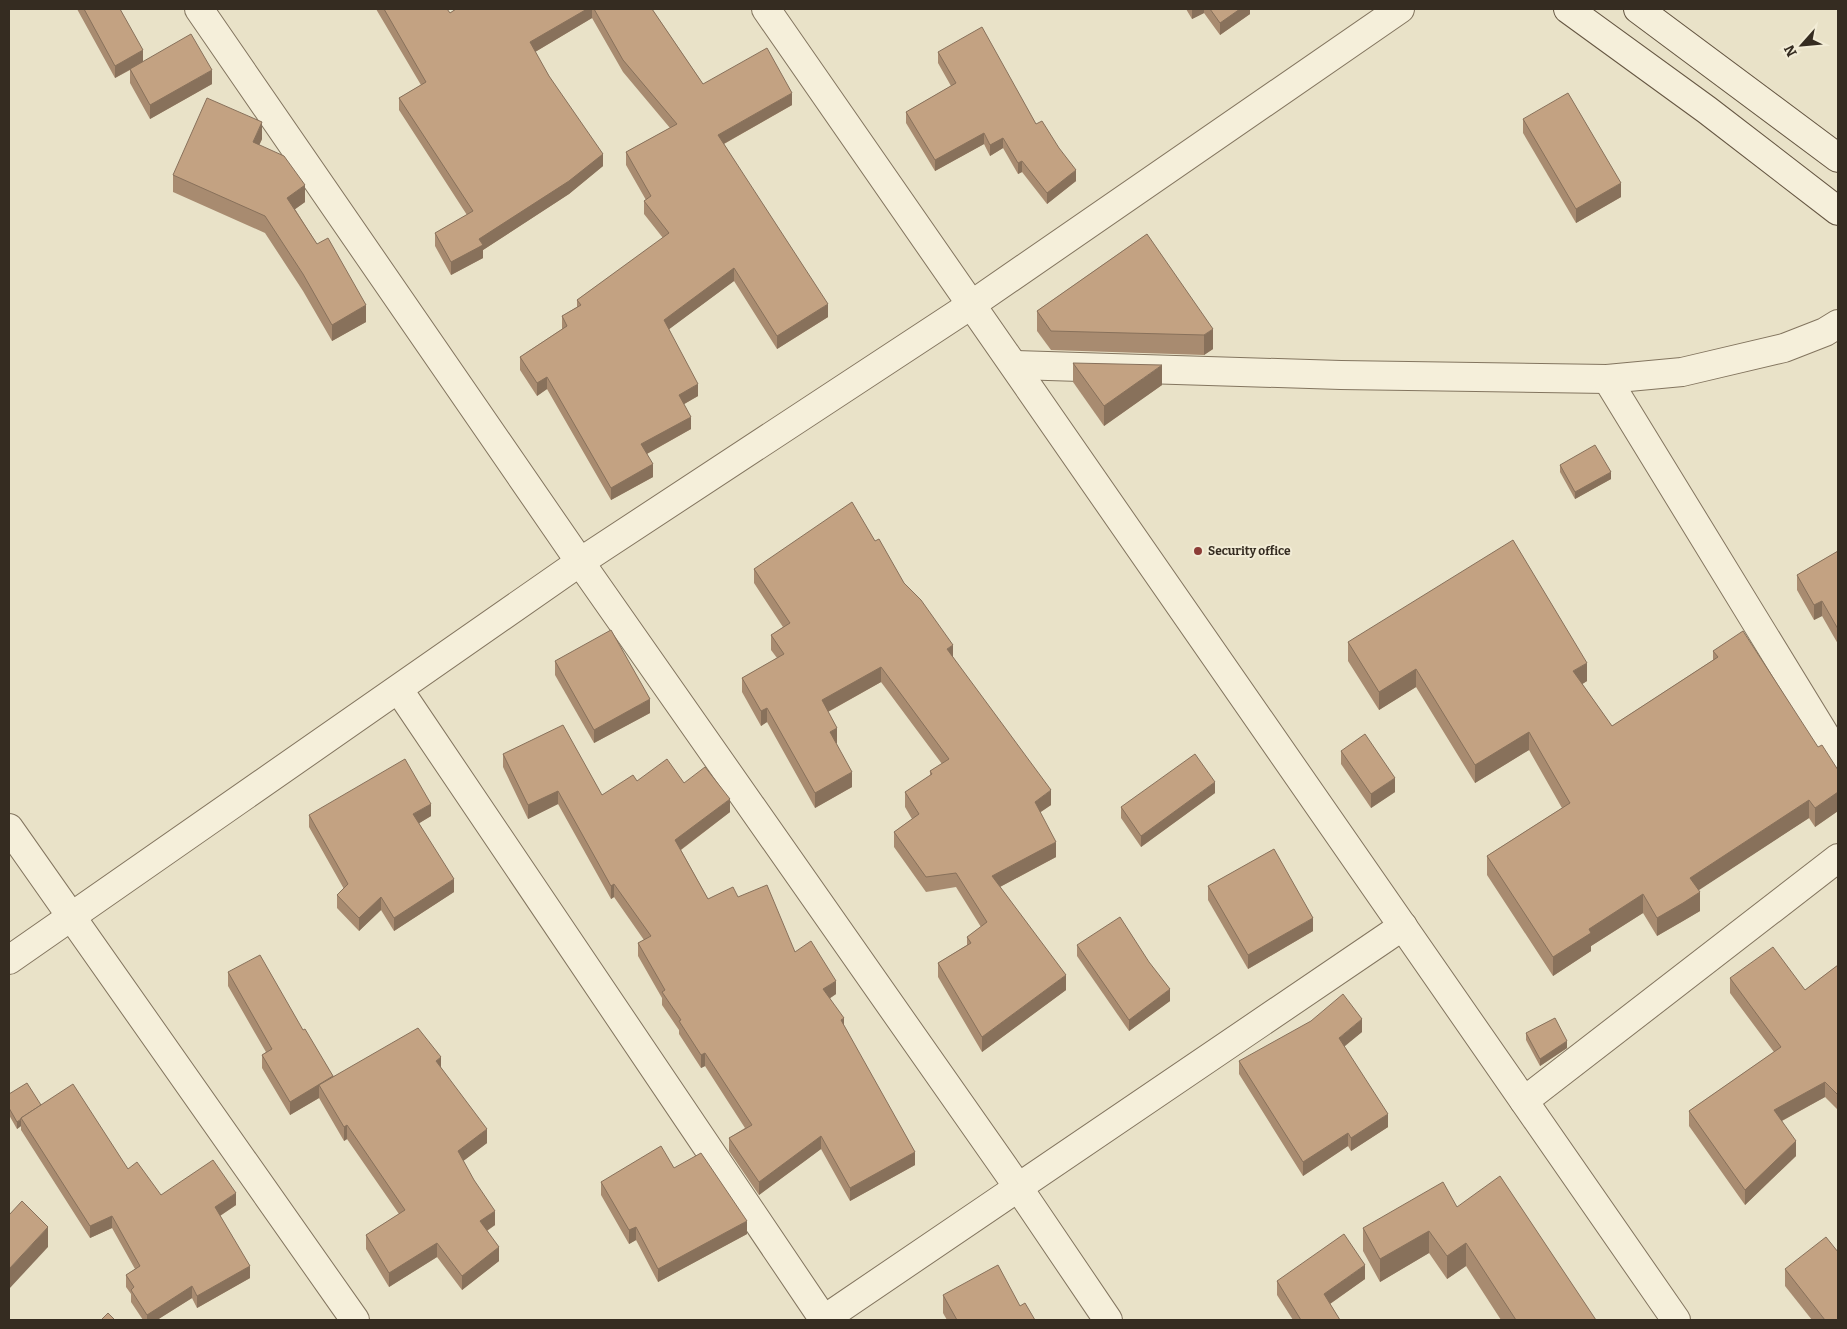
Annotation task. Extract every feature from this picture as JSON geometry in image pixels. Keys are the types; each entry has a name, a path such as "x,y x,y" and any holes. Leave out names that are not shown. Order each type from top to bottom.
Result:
{"street":[{"path":"199,9 580,562 1018,1188 1108,1320"},
{"path":"766,9 1676,1320"},
{"path":"9,960 399,690 580,562 971,305 1400,9"},
{"path":"1568,9 1707,110 1838,211"},
{"path":"1638,9 1838,158"},
{"path":"1014,365 1341,375 1607,379 1682,372 1776,350 1825,332 1838,324"},
{"path":"1607,379 1838,756"},
{"path":"399,690 824,1320 1403,926"},
{"path":"9,828 73,916 355,1320"},
{"path":"1524,1102 1838,858"}],"building":[{"path":"84,9 120,9 143,50 115,66"},
{"path":"384,9 447,9 450,13 456,9 587,9 530,42 549,76 603,154 569,181 479,239 483,245 451,262 435,233 473,211 399,98 426,82"},
{"path":"594,9 652,9 703,84 767,48 792,93 718,135 828,304 777,336 734,268 664,320 698,384 679,395 691,417 641,444 653,464 611,488 547,377 537,383 520,357 567,326 562,316 581,305 577,300 669,233 644,201 651,196 626,152 677,124 623,60"},
{"path":"1210,9 1240,9 1220,23"},
{"path":"982,27 1036,124 1042,121 1076,170 1047,193 1022,161 1018,163 1003,138 990,145 984,133 935,160 906,112 956,83 938,52"},
{"path":"191,34 212,70 150,105 130,69"},
{"path":"1568,93 1621,183 1576,209 1523,119"},
{"path":"207,98 262,122 253,142 284,156 305,185 287,198 317,244 328,238 366,305 332,325 303,274 265,216 173,175"},
{"path":"1147,234 1213,329 1204,335 1051,331 1037,311"},
{"path":"1073,363 1162,365 1104,406"},
{"path":"1595,445 1611,472 1575,492 1560,465"},
{"path":"852,502 875,541 879,539 904,583 921,600 953,645 947,649 1051,790 1035,802 1056,842 992,876 1066,975 982,1037 938,963 971,943 967,937 987,922 956,873 926,877 894,832 919,814 905,792 932,774 930,771 949,759 881,667 822,700 837,728 830,732 852,772 815,793 767,708 761,711 742,678 784,654 771,635 790,623 754,569"},
{"path":"1513,540 1587,663 1573,671 1612,726 1718,657 1713,651 1743,631 1818,747 1822,745 1838,770 1838,792 1815,808 1809,800 1690,878 1700,892 1657,918 1643,894 1589,929 1591,933 1553,957 1487,856 1570,803 1529,732 1475,765 1416,669 1379,692 1348,642"},
{"path":"1838,551 1838,629 1822,601 1814,605 1797,575"},
{"path":"611,630 650,699 594,730 555,661"},
{"path":"563,725 602,795 633,775 637,781 667,759 684,783 705,767 730,799 675,840 708,899 733,887 738,897 767,885 795,952 811,941 836,981 823,989 844,1018 841,1020 915,1152 850,1188 821,1136 759,1182 729,1138 752,1125 705,1053 701,1055 662,992 665,990 638,943 651,936 614,884 611,886 558,791 528,805 503,754"},
{"path":"1365,734 1395,778 1371,794 1341,751"},
{"path":"1195,754 1215,782 1141,836 1121,807"},
{"path":"405,759 431,804 413,814 454,879 394,918 381,897 359,918 337,895 348,884 309,815"},
{"path":"1274,849 1313,918 1248,955 1208,886"},
{"path":"1120,917 1149,962 1170,989 1129,1020 1077,945"},
{"path":"1773,947 1805,990 1838,965 1838,1095 1825,1082 1774,1110 1796,1141 1745,1190 1689,1111 1781,1047 1730,978"},
{"path":"260,955 303,1030 305,1029 333,1076 290,1102 262,1055 272,1049 228,972"},
{"path":"1343,994 1362,1019 1339,1038 1388,1114 1351,1138 1348,1133 1303,1162 1239,1061 1311,1021"},
{"path":"1555,1018 1567,1041 1540,1059 1526,1033"},
{"path":"418,1028 441,1057 436,1061 487,1129 458,1151 474,1180 495,1211 480,1221 499,1247 462,1276 437,1243 389,1273 366,1235 405,1210 347,1125 344,1127 319,1085"},
{"path":"27,1083 41,1105 17,1122 9,1108 9,1094"},
{"path":"73,1084 128,1169 137,1162 161,1195 213,1160 236,1193 215,1207 250,1266 197,1296 192,1286 147,1315 131,1290 134,1287 126,1275 140,1266 112,1216 90,1226 21,1118"},
{"path":"661,1146 674,1168 701,1153 747,1221 658,1269 636,1227 629,1230 601,1182"},
{"path":"1500,1176 1596,1320 1516,1320 1466,1243 1447,1256 1429,1231 1380,1259 1363,1228 1443,1182 1457,1207"},
{"path":"22,1201 48,1227 9,1269 9,1215"},
{"path":"1344,1234 1365,1265 1324,1294 1340,1320 1301,1320 1277,1281"},
{"path":"1826,1237 1838,1252 1838,1320 1825,1320 1785,1269"},
{"path":"998,1265 1020,1306 1025,1303 1035,1320 957,1320 943,1295"},
{"path":"108,1313 115,1320 101,1320"}],"place":[{"name":"Security office","path":"1198,551"}]}
